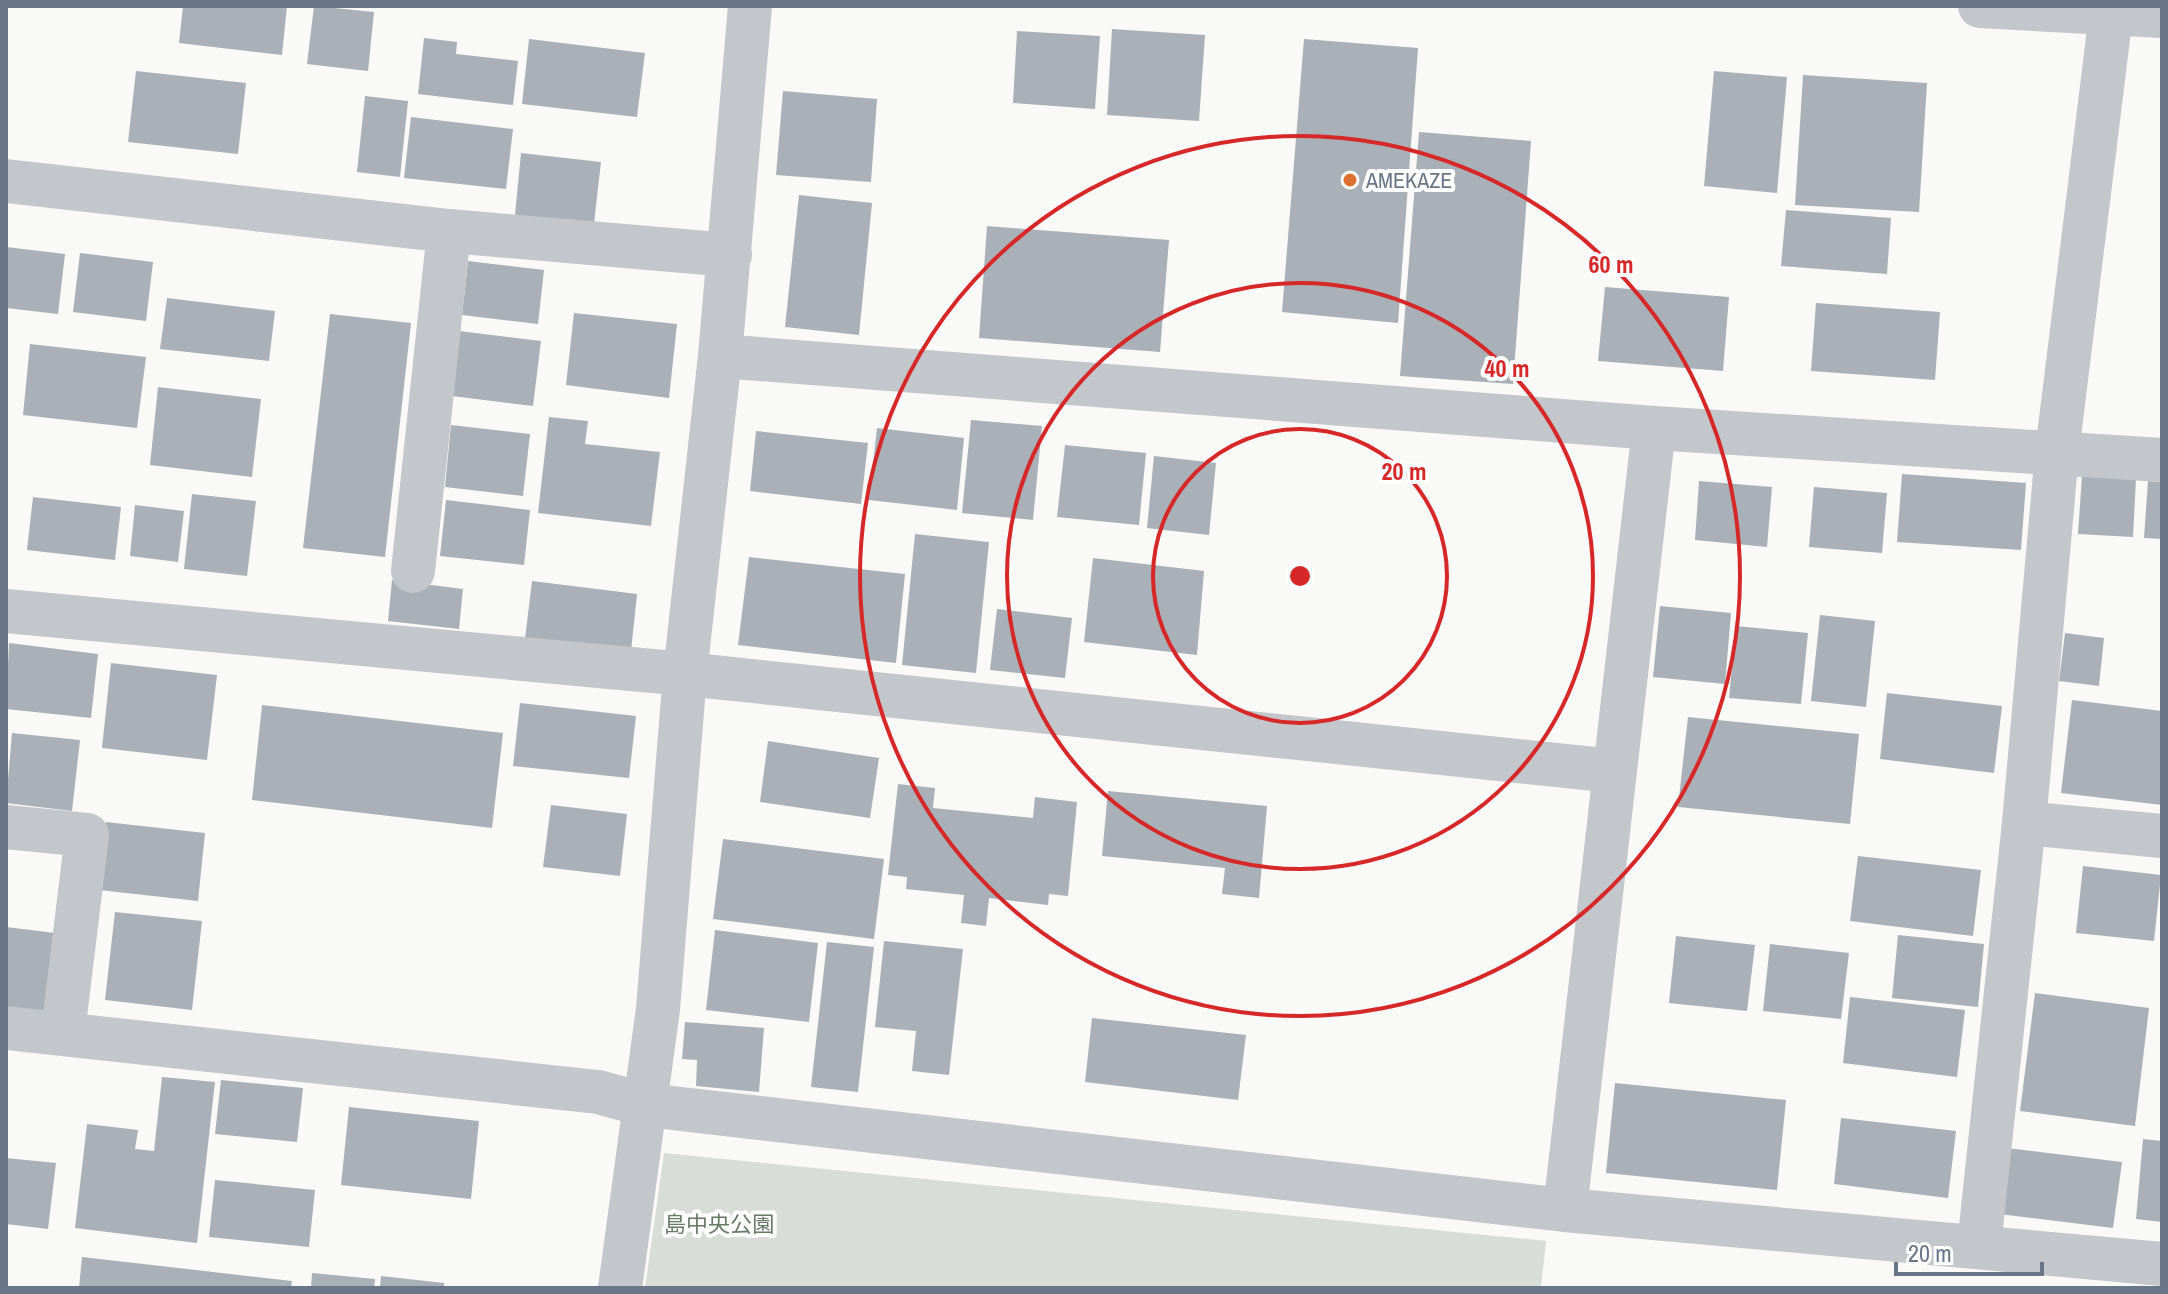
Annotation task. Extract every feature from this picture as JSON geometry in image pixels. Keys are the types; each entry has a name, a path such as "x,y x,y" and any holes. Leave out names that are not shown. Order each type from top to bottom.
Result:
{"street":[{"path":"620,1288 658,1009 685,674 730,255 750,6"},
{"path":"1980,6 2112,10 2162,16"},
{"path":"1979,1246 2024,823 2057,452 2112,10"},
{"path":"6,181 449,231 730,255"},
{"path":"413,571 449,231"},
{"path":"720,356 1654,428 2162,460"},
{"path":"1565,1210 1654,428"},
{"path":"6,611 685,674 1614,771"},
{"path":"2024,823 2162,836"},
{"path":"6,827 87,835 63,1032"},
{"path":"6,1028 598,1092 646,1105 1565,1210 2162,1264"}],"green space":[{"name":"島中央公園","path":"664,1153 1546,1241 1541,1288 645,1288"}],"building":[{"path":"183,6 287,6 282,55 179,43"},
{"path":"314,6 374,12 368,71 307,64"},
{"path":"1112,29 1205,35 1199,121 1107,115"},
{"path":"1017,31 1100,36 1095,109 1013,103"},
{"path":"424,38 457,42 456,54 518,61 513,105 418,94"},
{"path":"529,39 645,53 637,117 522,104"},
{"name":"AMEKAZE","path":"1304,39 1418,48 1398,323 1282,312"},
{"path":"136,71 246,83 238,154 128,142"},
{"path":"1714,71 1787,77 1777,193 1704,186"},
{"path":"1803,75 1927,83 1919,212 1795,205"},
{"path":"783,91 877,99 871,182 776,175"},
{"path":"365,96 408,101 400,177 357,172"},
{"path":"411,117 513,129 506,189 404,178"},
{"path":"1419,132 1531,141 1513,384 1400,376"},
{"path":"521,153 601,162 594,223 515,215"},
{"path":"799,195 872,203 859,335 785,327"},
{"path":"1786,210 1891,218 1887,274 1781,266"},
{"path":"987,226 1169,240 1160,352 979,338"},
{"path":"6,247 65,254 58,314 6,308"},
{"path":"80,253 153,262 146,321 73,312"},
{"path":"468,261 544,270 538,324 462,315"},
{"path":"1605,287 1729,297 1723,371 1598,361"},
{"path":"167,298 275,311 269,361 160,349"},
{"path":"1816,303 1940,312 1935,380 1811,371"},
{"path":"574,313 677,324 669,398 566,385"},
{"path":"330,314 411,323 385,557 303,548"},
{"path":"459,331 541,341 533,406 452,396"},
{"path":"30,344 146,357 137,428 23,415"},
{"path":"158,387 261,399 252,477 150,465"},
{"path":"549,417 588,421 585,444 660,452 651,526 538,513"},
{"path":"971,420 1042,426 1033,520 962,513"},
{"path":"451,425 530,434 523,496 445,487"},
{"path":"877,428 964,438 957,510 869,500"},
{"path":"756,431 868,443 861,504 750,491"},
{"path":"1065,445 1146,453 1139,525 1057,517"},
{"path":"1154,456 1216,463 1209,535 1147,528"},
{"path":"1902,474 2026,483 2021,550 1897,542"},
{"path":"2082,475 2136,479 2133,537 2078,534"},
{"path":"1699,481 1772,487 1767,547 1695,540"},
{"path":"2148,481 2162,482 2162,539 2144,538"},
{"path":"1814,487 1887,493 1882,553 1809,547"},
{"path":"192,494 256,501 247,576 184,569"},
{"path":"33,497 121,507 115,560 27,550"},
{"path":"446,500 530,510 524,565 440,556"},
{"path":"135,505 184,511 178,562 130,556"},
{"path":"915,534 989,542 976,673 902,665"},
{"path":"749,557 905,574 896,663 738,645"},
{"path":"1093,558 1204,571 1197,655 1084,642"},
{"path":"392,580 463,589 459,629 388,621"},
{"path":"532,581 637,594 631,651 525,639"},
{"path":"1660,606 1731,613 1725,684 1653,677"},
{"path":"997,609 1072,618 1065,678 990,670"},
{"path":"1820,615 1875,621 1866,707 1811,701"},
{"path":"1736,626 1808,633 1801,704 1729,698"},
{"path":"2065,633 2104,638 2099,686 2059,681"},
{"path":"9,643 98,654 91,718 6,709"},
{"path":"111,663 217,675 207,760 102,748"},
{"path":"1887,693 2002,706 1994,773 1880,759"},
{"path":"2072,700 2162,711 2162,805 2061,793"},
{"path":"520,703 636,716 629,778 513,766"},
{"path":"262,705 503,733 492,828 252,800"},
{"path":"1688,717 1859,734 1850,824 1678,807"},
{"path":"12,733 80,740 72,811 6,803"},
{"path":"768,741 879,758 870,818 760,802"},
{"path":"898,784 935,788 933,808 1033,818 1035,797 1077,802 1068,896 1049,894 1048,905 989,898 986,926 961,923 964,895 906,889 907,877 888,875"},
{"path":"1108,791 1267,806 1259,898 1222,894 1225,868 1102,856"},
{"path":"551,805 627,814 620,876 543,867"},
{"path":"106,822 205,833 198,901 99,890"},
{"path":"723,839 884,859 874,939 713,919"},
{"path":"1858,856 1981,870 1973,936 1850,921"},
{"path":"2083,866 2161,875 2154,941 2076,933"},
{"path":"115,912 202,921 192,1010 105,1000"},
{"path":"6,927 55,933 45,1014 6,1010"},
{"path":"715,930 818,943 809,1022 706,1010"},
{"path":"1898,935 1984,944 1978,1007 1892,998"},
{"path":"1676,936 1755,945 1747,1011 1669,1003"},
{"path":"884,941 963,949 949,1075 912,1071 916,1031 875,1027"},
{"path":"827,942 874,947 858,1092 811,1087"},
{"path":"1770,944 1849,953 1841,1019 1763,1011"},
{"path":"2035,993 2149,1008 2135,1126 2020,1111"},
{"path":"1850,997 1965,1010 1957,1077 1843,1063"},
{"path":"1092,1018 1246,1035 1238,1100 1085,1082"},
{"path":"685,1022 764,1028 759,1092 696,1086 697,1060 682,1059"},
{"path":"162,1077 215,1082 197,1243 75,1228 87,1124 138,1130 135,1149 154,1151"},
{"path":"221,1080 303,1088 297,1142 215,1134"},
{"path":"1615,1083 1786,1100 1777,1190 1606,1173"},
{"path":"349,1107 479,1121 471,1199 341,1185"},
{"path":"1841,1118 1956,1131 1948,1198 1834,1184"},
{"path":"2143,1139 2162,1141 2162,1222 2136,1219"},
{"path":"2007,1148 2122,1162 2113,1228 1999,1214"},
{"path":"6,1158 56,1163 48,1229 6,1224"},
{"path":"215,1180 315,1190 309,1247 209,1237"},
{"path":"82,1257 292,1281 291,1288 79,1288"},
{"path":"312,1273 375,1279 374,1288 311,1288"},
{"path":"381,1276 444,1283 444,1288 380,1288"}],"place":[{"name":"AMEKAZE","path":"1350,180"}]}
